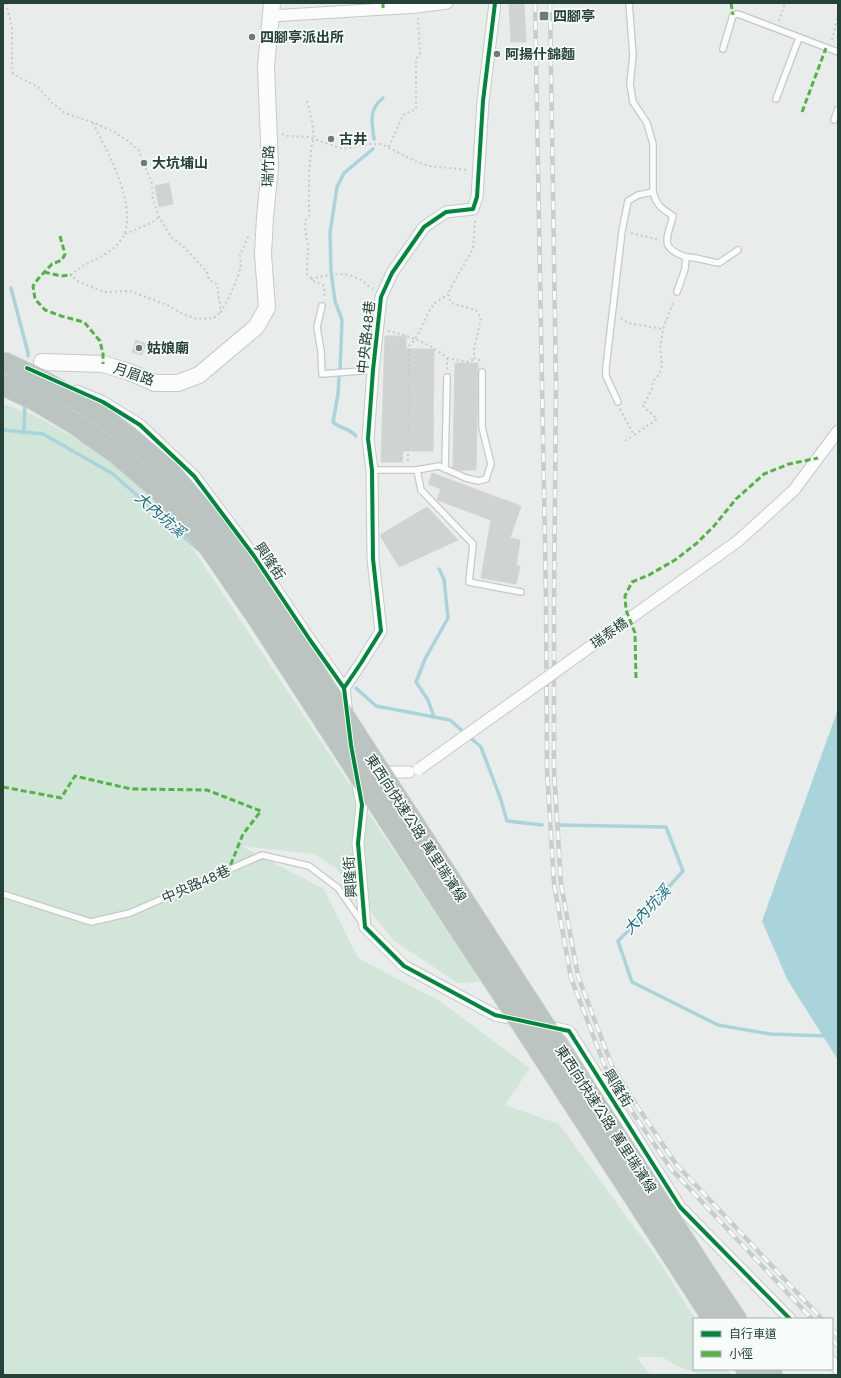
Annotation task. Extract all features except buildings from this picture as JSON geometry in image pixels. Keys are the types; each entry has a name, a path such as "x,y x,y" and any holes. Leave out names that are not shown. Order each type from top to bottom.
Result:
{"highway":[{"name":"東西向快速公路 萬里瑞濱線","path":"7,373 43,381 85,405 128,436 176,479 221,532 271,604 462,898 514,996 707,1292 735,1318"},
{"name":"東西向快速公路 萬里瑞濱線","path":"7,373 35,400 76,424 116,453 158,489 207,544 255,614 456,924 514,996"},
{"name":"東西向快速公路 萬里瑞濱線","path":"707,1292 713,1318"}],"street":[{"path":"272,9 417,6 447,3"},
{"path":"473,208 478,197 484,101 495,3"},
{"name":"瑞竹路","path":"256,327 267,308 264,254 265,217 270,166 266,66 272,9"},
{"name":"中央路48巷","path":"344,688 381,631 373,559 372,470 368,439 373,370 381,297 392,273 424,227 446,212 473,208"},
{"name":"月眉路","path":"35,365 103,364 129,372 155,384 178,383 199,375 256,327"},
{"name":"興隆街","path":"35,365 64,385 103,402 140,425 194,476 254,556 344,688 351,745 362,805 358,843 365,928 404,966 496,1015 569,1031 680,1207 789,1318"},
{"name":"瑞泰橋","path":"362,805 414,771 738,541 794,490 838,431"},
{"path":"351,745 367,763 388,772 414,771"}],"lane":[{"path":"628,3 633,56 630,84 633,102 647,123 653,144 653,192 656,203 660,208 673,216 666,242 668,248 675,253 686,257 694,257 719,263 738,250"},
{"path":"723,49 733,15 738,14 838,52"},
{"path":"776,99 799,38"},
{"path":"834,120 838,109"},
{"path":"618,402 606,376 606,367 622,231 628,201 638,195 653,192"},
{"path":"677,292 685,269 686,257"},
{"path":"322,306 317,327 321,351 322,374 373,370"},
{"path":"3,366 7,373"},
{"path":"372,470 417,470 439,466 466,478 479,481 486,479 491,464 482,427 482,372"},
{"path":"445,469 447,376"},
{"path":"417,470 420,490 473,544 469,582 521,592"},
{"name":"中央路48巷","path":"3,894 91,922 130,913 262,855 309,866 338,888 365,928"}],"path":[{"path":"6,3 12,28 12,65 14,74 38,87 52,103 65,113 92,122 114,132 139,151 152,184 153,200 159,217 172,238 182,245 207,272 209,280 216,284 221,312"},
{"path":"777,29 785,3"},
{"path":"389,147 403,115 416,110 416,59 420,53 417,6"},
{"path":"830,49 838,15"},
{"path":"307,101 314,138 311,149 309,174 310,212 309,217 305,220 308,246 307,274 311,279 323,285 325,292 322,306"},
{"path":"92,122 111,158 119,179 126,213 125,234"},
{"path":"268,125 277,133 288,136 314,138 343,149 370,144 381,144 416,162 430,166 479,172"},
{"path":"409,470 407,455 410,346 436,303 448,294 473,249 475,219 473,208"},
{"path":"159,217 151,223 125,234 115,246 95,260 76,270 71,275 79,282 104,292 130,291 198,319 214,318 221,312 238,276 241,265 240,255 248,237 256,252 264,254"},
{"path":"622,231 666,242"},
{"path":"311,279 339,274 359,278 375,290 384,291"},
{"path":"624,441 657,419 643,406 652,389 654,381 659,375 662,365 660,348 663,329 677,292"},
{"path":"448,294 451,303 476,310 481,318 474,349 474,358"},
{"path":"612,312 628,323 663,329"},
{"path":"378,329 415,339 437,349 447,358 469,362 474,358"},
{"path":"447,358 447,376"},
{"path":"474,358 483,363 482,372"},
{"path":"618,402 620,410 634,435"}],"green space":[{"path":"3,404 36,416 98,451 136,479 185,537 481,982 458,983 394,941 336,868 314,854 241,846 324,889 358,958 441,1002 530,1068 505,1105 559,1124 659,1261 694,1318 693,1318 693,1370 728,1370 731,1375 701,1375 677,1366 662,1357 636,1357 651,1375 3,1375"}],"water":[{"path":"838,709 838,1060 787,979 762,921"}],"waterway":[{"path":"374,139 372,122 373,112 375,107 383,98"},
{"path":"340,370 342,320 335,301 331,270 330,233 337,187 344,173 373,149"},
{"path":"11,288 28,356"},
{"path":"339,378 333,422 356,436"},
{"path":"24,433 25,402"},
{"name":"大內坑溪","path":"3,430 43,434 113,474 200,551"},
{"path":"434,717 428,700 416,682 425,659 448,618 444,579 439,569"},
{"name":"大內坑溪","path":"356,688 376,706 450,720 481,747 501,800 507,821 542,825"},
{"name":"大內坑溪","path":"558,825 666,827 683,871 618,941 632,982 718,1025 770,1034 827,1036"}],"railway":[{"path":"535,3 546,600 547,771 554,884 571,978 606,1069 631,1110 671,1169 811,1318"},
{"path":"550,3 556,385 554,771 561,884 578,976 612,1066 676,1164 821,1318"},
{"path":"833,1330 838,1336"},
{"path":"833,1340 838,1346"}],"marked path":[{"path":"383,3 383,8"},
{"path":"731,3 733,15"},
{"path":"802,112 826,48"},
{"path":"60,236 65,254 62,260 52,264 33,286 35,299 45,310 84,322 100,341 103,354 103,364"},
{"path":"44,272 61,276 71,275"},
{"path":"636,678 635,633 626,610 625,596 632,582 649,575 675,560 697,543 714,526 736,499 764,474 789,464 818,458"},
{"path":"3,787 61,798 75,776 131,789 207,790 261,811 243,834 229,869"}],"cycle path":[{"path":"344,688 381,631 373,559 372,470 368,439 373,370 381,297 392,273 424,227 446,212 473,209 477,197 483,101 495,3"},
{"path":"27,368 103,402 140,425 194,476 254,556 344,688 351,745 362,805 358,843 365,927 404,966 495,1015 569,1031 680,1207 789,1318"}],"place":[{"name":"四腳亭","path":"544,16"},
{"name":"四腳亭派出所","path":"252,37"},
{"name":"阿揚什錦麵","path":"497,54"},
{"name":"古井","path":"331,139"},
{"name":"大坑埔山","path":"144,163"},
{"name":"姑娘廟","path":"139,348"}]}
